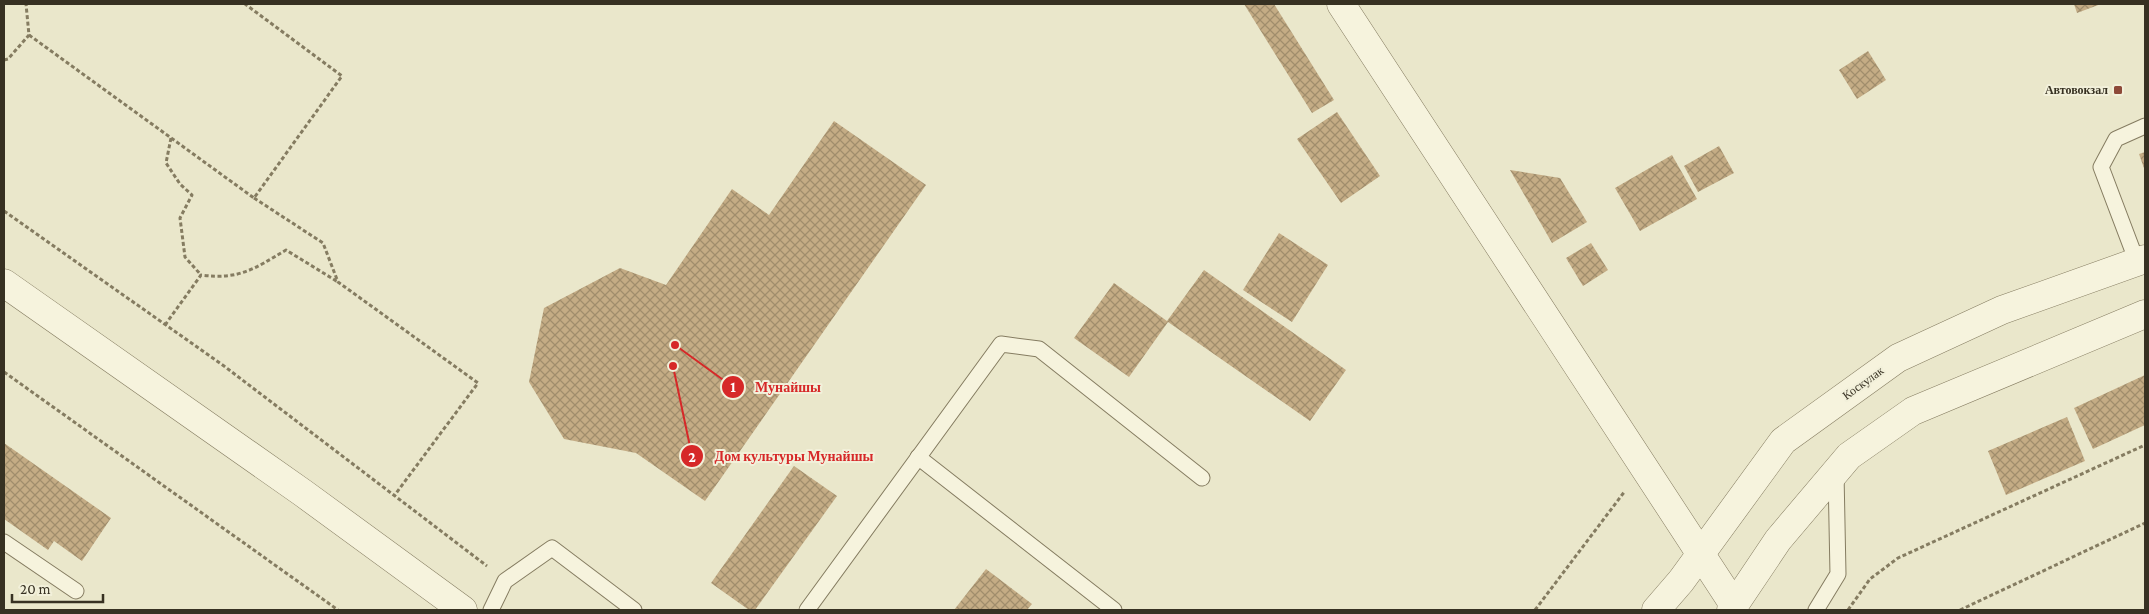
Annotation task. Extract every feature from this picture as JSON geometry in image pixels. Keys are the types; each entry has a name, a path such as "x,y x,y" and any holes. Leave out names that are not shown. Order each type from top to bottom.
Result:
{"street":[{"path":"1341,4 1644,467 1732,608 1778,540 1849,456 1913,411 2145,314"},
{"name":"Коскулак","path":"1656,610 1700,554 1783,441 1898,358 2002,310 2141,260"},
{"path":"4,282 303,493 463,610"}],"lane":[{"path":"2141,260 2101,167 2116,139 2145,126"},
{"path":"807,610 1001,344 1039,349 1202,478"},
{"path":"918,457 1114,610"},
{"path":"1816,610 1838,574 1836,472"},
{"path":"4,542 76,591"},
{"path":"491,610 506,581 552,548 634,610"}],"path":[{"path":"4,60 8,59 29,35 26,4"},
{"path":"245,4 342,76 254,198"},
{"path":"29,35 254,198 323,243 338,282"},
{"path":"171,138 166,163 180,184 192,195 180,218 185,257 201,275 223,278 254,270 286,250 338,282 478,383 394,496"},
{"path":"4,211 224,366 506,581"},
{"path":"165,325 201,275"},
{"path":"4,372 338,610"},
{"path":"1848,610 1870,579 1898,558 2145,445"},
{"path":"1535,610 1644,467"},
{"path":"1960,610 2145,523"}],"building":[{"path":"1244,4 1274,4 1334,100 1312,113"},
{"path":"2074,4 2101,4 2077,13"},
{"path":"1868,51 1886,80 1857,99 1839,70"},
{"path":"1337,112 1380,176 1341,203 1297,139"},
{"path":"834,121 926,185 705,501 636,453 564,439 529,382 544,308 620,268 666,285 732,189 769,215"},
{"path":"1719,146 1734,173 1698,192 1684,166"},
{"path":"2145,152 2145,171 2139,154"},
{"path":"1672,155 1697,199 1640,231 1615,188"},
{"path":"1510,170 1560,178 1587,222 1552,243"},
{"path":"1279,233 1328,265 1292,322 1243,290"},
{"path":"1591,243 1608,270 1583,286 1566,258"},
{"path":"1204,270 1346,370 1310,421 1168,322 1129,377 1074,338 1114,283 1167,321"},
{"path":"2145,375 2145,425 2093,449 2074,408"},
{"path":"2067,417 2085,461 2006,495 1988,451"},
{"path":"4,443 111,518 82,561 54,541 48,550 4,519"},
{"path":"794,466 837,496 755,610 749,610 711,583"},
{"path":"986,569 1032,604 1027,610 954,610"}],"place":[{"name":"Автовокзал","path":"2118,90"},
{"name":"Мунайшы","path":"675,345"},
{"name":"Дом культуры Мунайшы","path":"673,366"}]}
